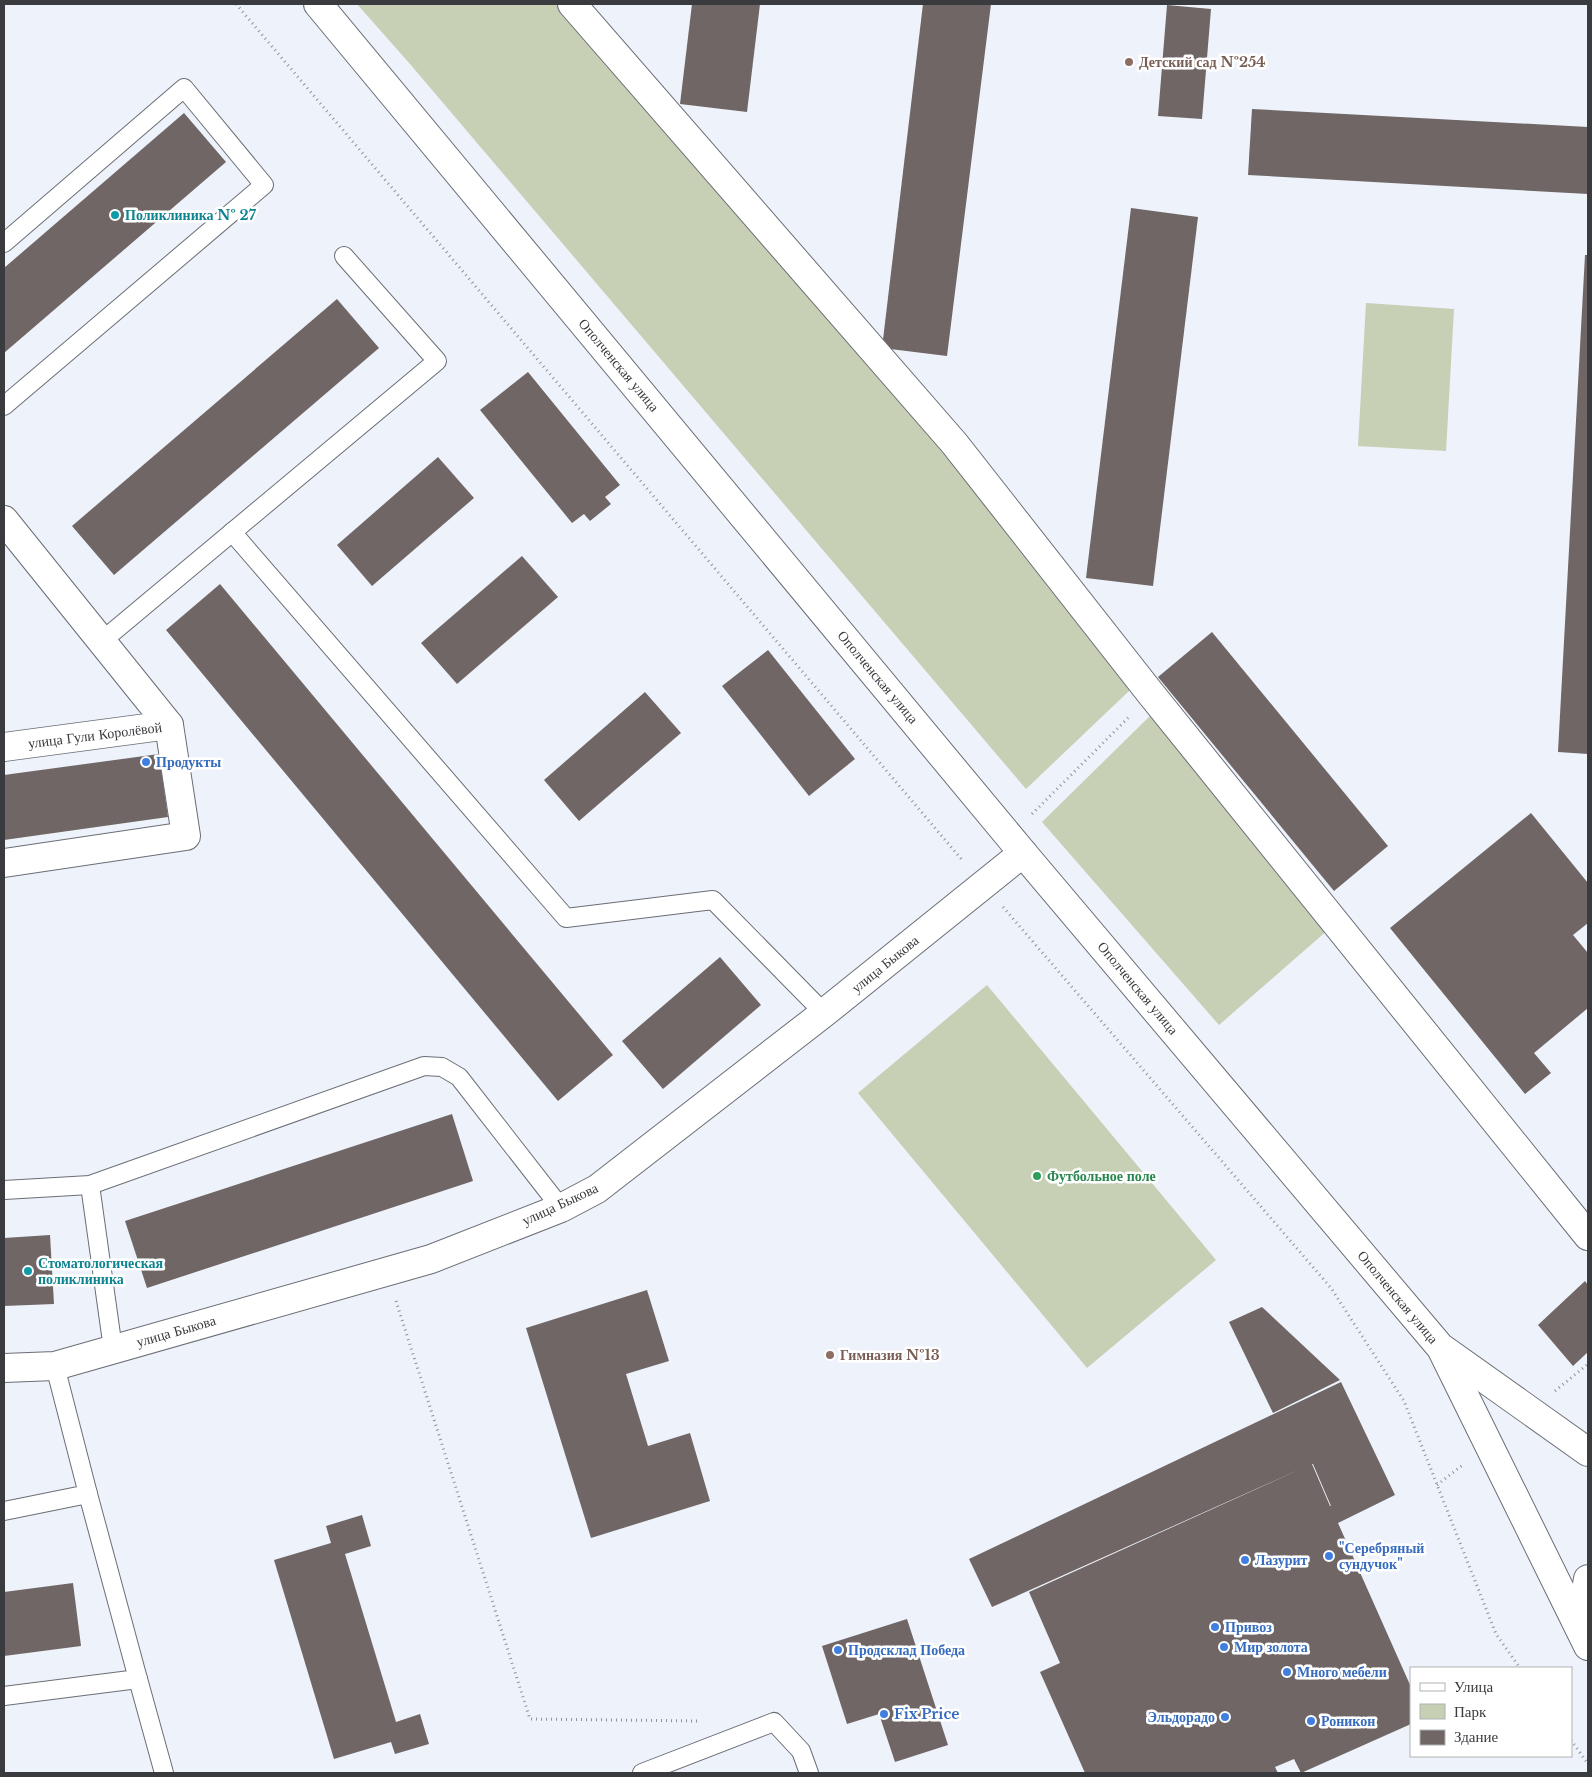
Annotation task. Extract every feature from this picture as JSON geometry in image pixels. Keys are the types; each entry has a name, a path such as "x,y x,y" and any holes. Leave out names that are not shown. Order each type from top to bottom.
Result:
{"main road":[{"name":"Ополченская улица","path":"318,4 1017,844 1441,1348 1587,1645"},
{"path":"572,4 954,443 1151,694 1588,1236"},
{"name":"улица Гули Королёвой","path":"4,520 169,725"},
{"path":"4,862 186,836 169,725"},
{"name":"улица Гули Королёвой","path":"4,746 169,725"},
{"name":"улица Быкова","path":"4,1368 55,1366 431,1259 561,1208 597,1189 824,1013 984,885 1017,844"},
{"name":"Ополченская улица","path":"1441,1348 1588,1452"},
{"path":"1587,1645 1584,1601 1588,1578"}],"lane":[{"path":"4,242 184,88 264,185 4,406"},
{"path":"102,641 437,361 344,256"},
{"path":"232,532 566,918 713,900 824,1013"},
{"path":"4,1190 90,1185 424,1066 442,1067 459,1077 561,1208"},
{"path":"90,1185 112,1349"},
{"path":"55,1366 164,1773"},
{"path":"4,1511 88,1494"},
{"path":"4,1696 138,1678"},
{"path":"642,1773 774,1722 801,1751 809,1773"}],"path":[{"path":"236,4 984,885 1331,1288 1404,1401 1496,1634 1519,1667"},
{"path":"1017,844 1151,694"},
{"path":"386,1271 530,1719 706,1721"},
{"path":"1572,1741 1588,1764"}],"green space":[{"path":"357,4 557,4 838,324 1047,572 1133,687 1026,789"},
{"path":"1366,303 1454,309 1446,451 1358,446"},
{"path":"1152,714 1329,929 1219,1025 1042,822"},
{"name":"Футбольное поле","path":"987,985 1216,1260 1087,1368 858,1093"}],"building":[{"path":"692,4 760,4 747,112 680,104"},
{"path":"923,4 991,4 947,356 882,348"},
{"path":"1167,5 1211,9 1202,119 1158,116"},
{"path":"1252,109 1588,127 1588,194 1248,175"},
{"name":"Поликлиника № 27","path":"184,113 226,162 4,353 4,268"},
{"path":"1131,208 1198,217 1153,586 1086,578"},
{"path":"1585,255 1588,255 1588,754 1558,752"},
{"path":"337,299 379,348 114,575 72,526"},
{"path":"528,372 620,485 605,497 611,504 590,521 584,514 572,523 480,410"},
{"path":"438,457 474,498 372,586 337,545"},
{"path":"522,556 558,597 457,684 421,643"},
{"path":"220,584 613,1055 558,1101 166,630"},
{"path":"1212,632 1388,846 1334,891 1158,677"},
{"path":"768,650 855,759 809,796 722,686"},
{"path":"645,692 681,733 579,821 544,780"},
{"path":"159,754 168,817 4,840 4,775"},
{"path":"1531,813 1588,883 1588,923 1573,935 1588,953 1588,1008 1534,1053 1551,1073 1525,1094 1390,928"},
{"path":"720,957 761,1005 663,1089 622,1041"},
{"path":"452,1114 473,1181 147,1288 125,1221"},
{"name":"Стоматологическая поликлиника","path":"50,1235 54,1304 4,1306 4,1238"},
{"path":"1585,1281 1588,1285 1588,1352 1573,1366 1538,1325"},
{"path":"647,1290 669,1361 626,1374 648,1446 690,1433 710,1501 591,1538 526,1328"},
{"path":"1262,1307 1340,1380 1273,1413 1229,1322"},
{"name":"Привоз","path":"1341,1382 1395,1495 1338,1523 1410,1685 1410,1724 1301,1773 1294,1759 1275,1767 1278,1773 1085,1773 1040,1672 1060,1663 1029,1592 1303,1468 992,1607 969,1559","holes":["1312,1464 1313,1464 1330,1506"]},
{"path":"362,1515 371,1546 345,1554 396,1722 420,1714 429,1744 395,1754 391,1742 334,1759 274,1560 331,1543 326,1526"},
{"path":"73,1583 81,1646 4,1656 4,1592"},
{"path":"907,1619 948,1745 895,1762 879,1714 847,1724 822,1646"}],"place":[{"name":"Детский сад №254","path":"1129,62"},
{"name":"Поликлиника № 27","path":"115,215"},
{"name":"Продукты","path":"146,762"},
{"name":"Футбольное поле","path":"1037,1176"},
{"name":"Стоматологическая поликлиника","path":"28,1271"},
{"name":"Гимназия №13","path":"830,1355"},
{"name":"\"Серебряный сундучок\"","path":"1329,1556"},
{"name":"Лазурит","path":"1245,1560"},
{"name":"Привоз","path":"1215,1627"},
{"name":"Мир золота","path":"1224,1647"},
{"name":"Продсклад Победа","path":"838,1650"},
{"name":"Много мебели","path":"1287,1672"},
{"name":"Fix Price","path":"884,1714"},
{"name":"Эльдорадо","path":"1225,1717"},
{"name":"Роникон","path":"1311,1721"}]}
